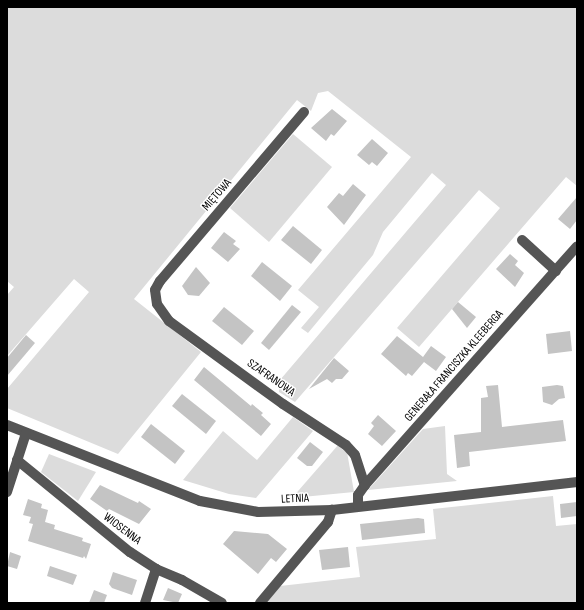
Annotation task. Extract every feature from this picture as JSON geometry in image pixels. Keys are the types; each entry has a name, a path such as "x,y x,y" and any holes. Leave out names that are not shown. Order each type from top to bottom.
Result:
{"street":[{"name":"MIĘTOWA","path":"156,297 155,290 160,281 304,112"},
{"path":"522,240 556,270"},
{"name":"GENERAŁA FRANCISZKA KLEEBERGA","path":"358,506 358,495 365,485 577,246"},
{"name":"SZAFRANOWA","path":"156,297 157,304 169,322 283,404 346,445 355,455 365,485"},
{"path":"7,425 26,433 7,492"},
{"name":"LETNIA","path":"26,433 200,501 258,512 332,510 577,482"},
{"name":"WIOSENNA","path":"17,460 106,535 156,569 182,580 222,603"},
{"path":"260,603 328,522 332,510"},
{"path":"145,603 156,569"}],"shaded area":[{"path":"7,7 577,7 577,186 566,177 419,347 397,328 500,208 479,190 295,402 279,392 280,380 446,185 432,173 383,232 373,255 308,333 301,328 319,307 298,290 411,157 328,91 318,93 311,111 297,100 134,299 201,352 118,454 7,408 7,389 89,292 74,279 7,356 7,295 14,287 7,281"},
{"path":"293,134 332,167 269,242 230,208"},
{"path":"293,417 313,431 256,498 229,494 183,480 223,431 257,460"},
{"path":"445,426 447,474 457,481 368,490 423,429"},
{"path":"339,444 347,452 354,492 292,498"},
{"path":"49,454 96,472 78,501 41,472"},
{"path":"553,496 556,526 577,524 577,603 266,603 280,586 360,577 356,547 436,539 433,509"}],"building":[{"path":"332,109 347,121 334,136 331,134 326,141 311,128"},
{"path":"372,139 388,153 377,166 372,162 369,165 357,155"},
{"path":"353,184 366,195 344,225 327,207 339,193 343,196"},
{"path":"577,197 577,220 570,229 558,219"},
{"path":"293,226 322,250 311,264 281,240"},
{"path":"224,232 236,241 233,244 240,249 228,262 211,248"},
{"path":"510,254 518,261 515,265 524,273 515,287 496,269"},
{"path":"262,262 292,286 280,301 251,276"},
{"path":"196,267 210,283 199,296 188,295 182,286"},
{"path":"458,302 476,317 467,328 452,309"},
{"path":"292,305 301,312 269,350 261,343"},
{"path":"224,307 254,331 242,345 212,321"},
{"path":"570,331 572,351 548,354 546,334"},
{"path":"26,335 35,343 7,376 7,358"},
{"path":"397,336 423,357 431,346 446,357 436,371 424,362 412,376 408,373 406,376 381,354"},
{"path":"334,358 349,371 342,379 336,379 332,383 327,379 309,389"},
{"path":"204,367 251,406 252,404 263,413 261,415 271,424 261,436 194,380"},
{"path":"498,385 502,427 563,420 566,441 469,452 470,466 457,468 454,435 481,432 481,398 488,397 486,386"},
{"path":"557,385 563,386 565,398 559,399 552,405 543,402 542,387"},
{"path":"182,394 216,421 206,434 172,406"},
{"path":"378,415 396,431 382,446 368,434 374,426 371,423"},
{"path":"151,424 185,451 175,464 141,437"},
{"path":"310,442 323,452 312,466 307,466 297,458"},
{"path":"100,485 138,503 139,501 151,509 139,524 109,509 107,511 90,499"},
{"path":"28,499 42,504 41,508 48,510 45,522 55,525 54,529 83,538 82,541 91,544 86,559 84,556 83,558 28,541 33,524 29,523 31,517 23,515"},
{"path":"577,502 577,516 561,518 560,504"},
{"path":"418,518 424,519 425,533 362,540 360,524"},
{"path":"234,531 268,534 287,549 276,562 271,558 258,574 223,544"},
{"path":"348,547 350,567 322,570 319,550"},
{"path":"10,552 21,556 17,569 7,566"},
{"path":"50,566 77,575 73,585 47,576"},
{"path":"113,572 137,580 132,595 112,588 109,584"},
{"path":"168,588 182,594 178,603 163,600"},
{"path":"94,590 107,595 104,603 89,603"}]}
